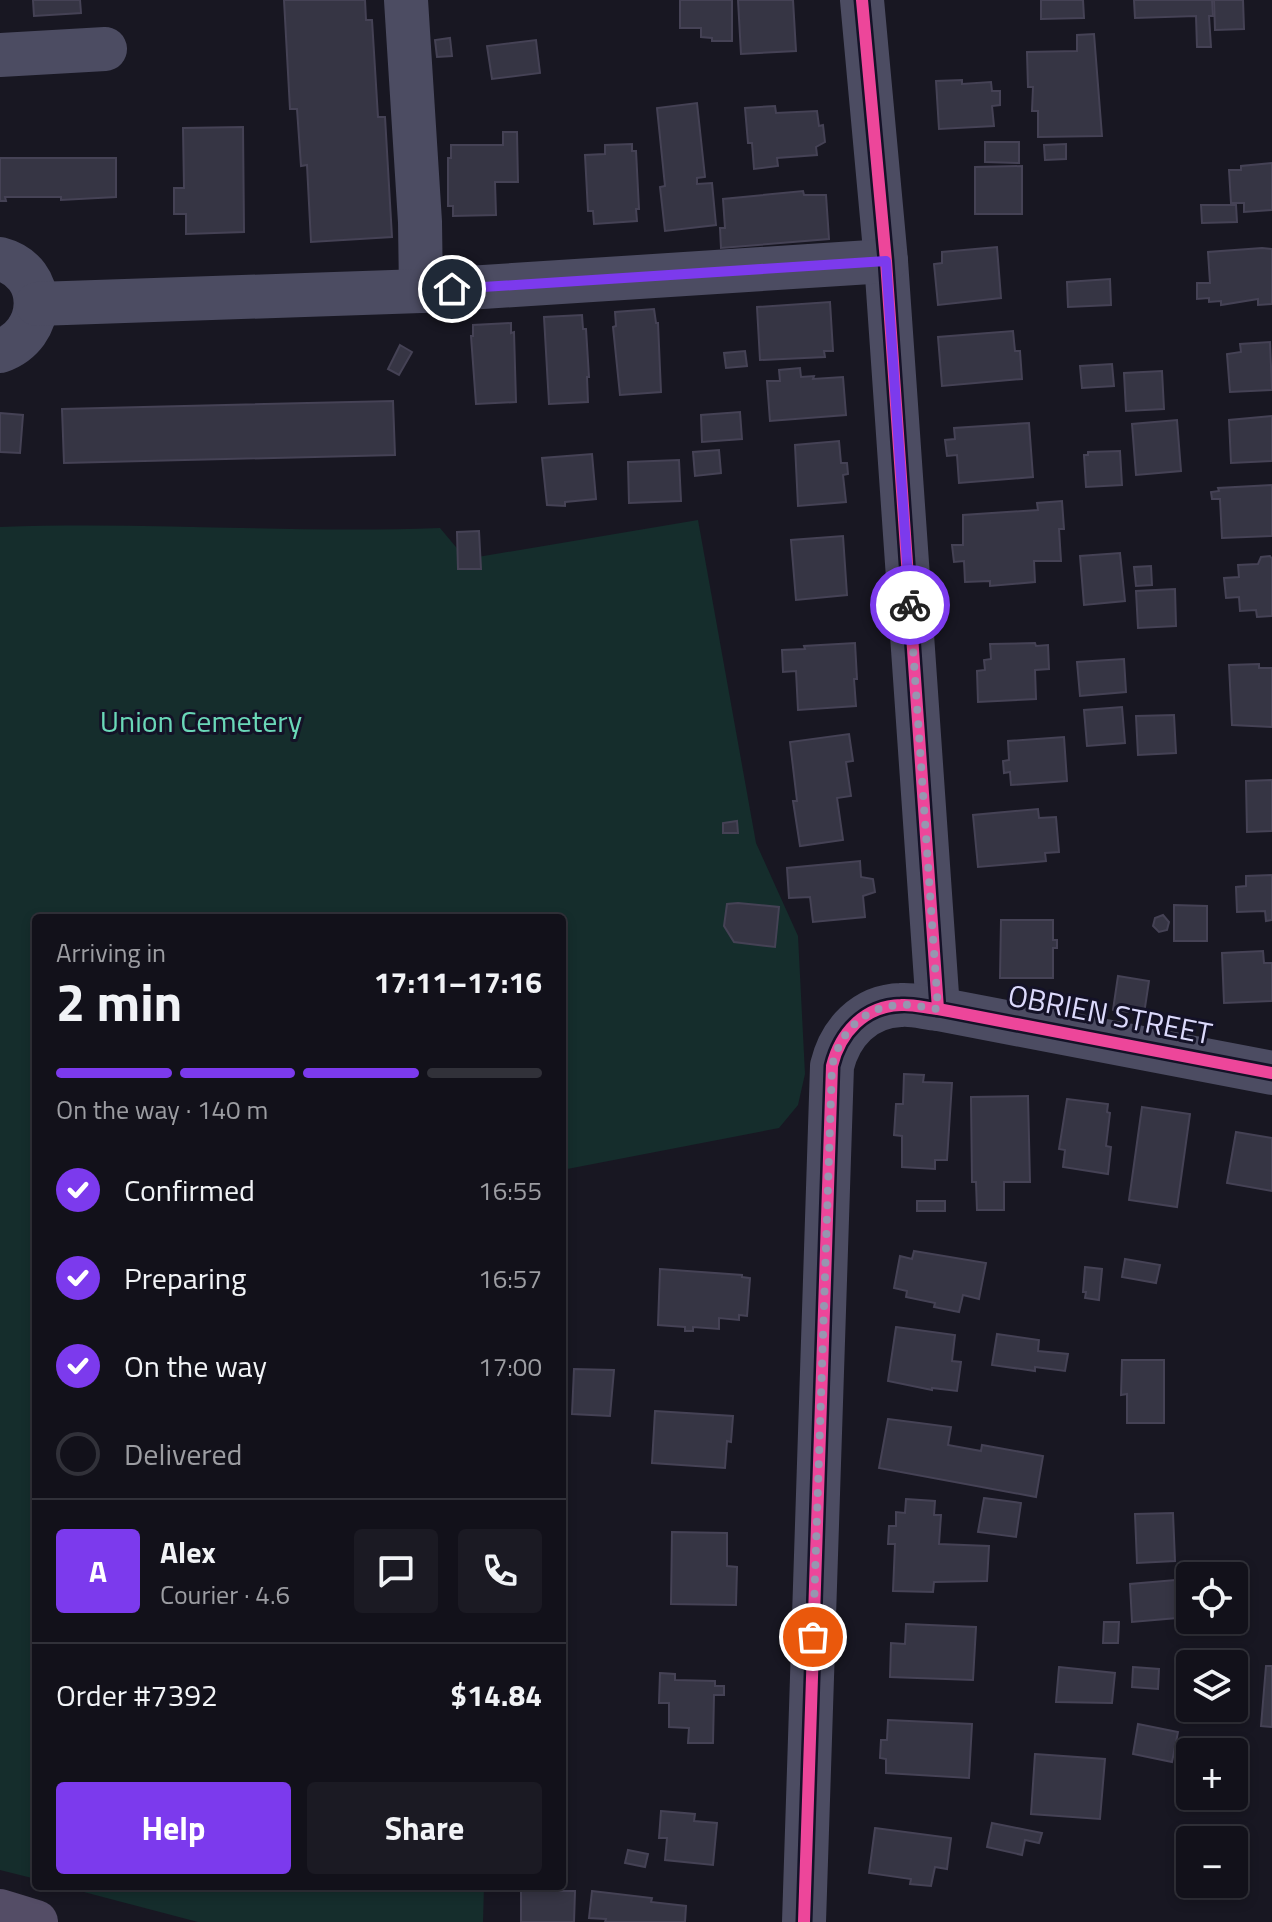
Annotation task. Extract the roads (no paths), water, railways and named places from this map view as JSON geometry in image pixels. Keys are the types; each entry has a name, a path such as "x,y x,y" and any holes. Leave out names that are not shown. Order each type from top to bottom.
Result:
{"main road":[{"path":"0,1911 36,1922"}],"street":[{"path":"406,0 420,222 421,291"},
{"path":"862,0 886,261 938,1009"},
{"path":"0,55 105,49"},
{"path":"0,259 10,261 24,271 33,285 37,304 34,321 25,335 0,351"},
{"path":"37,304 421,291 886,261"},
{"name":"OBRIEN STREET","path":"804,1922 832,1066 842,1038 865,1015 901,1005 938,1009 1272,1073"}],"park label":[{"name":"Union Cemetery","path":"201,722"}]}
